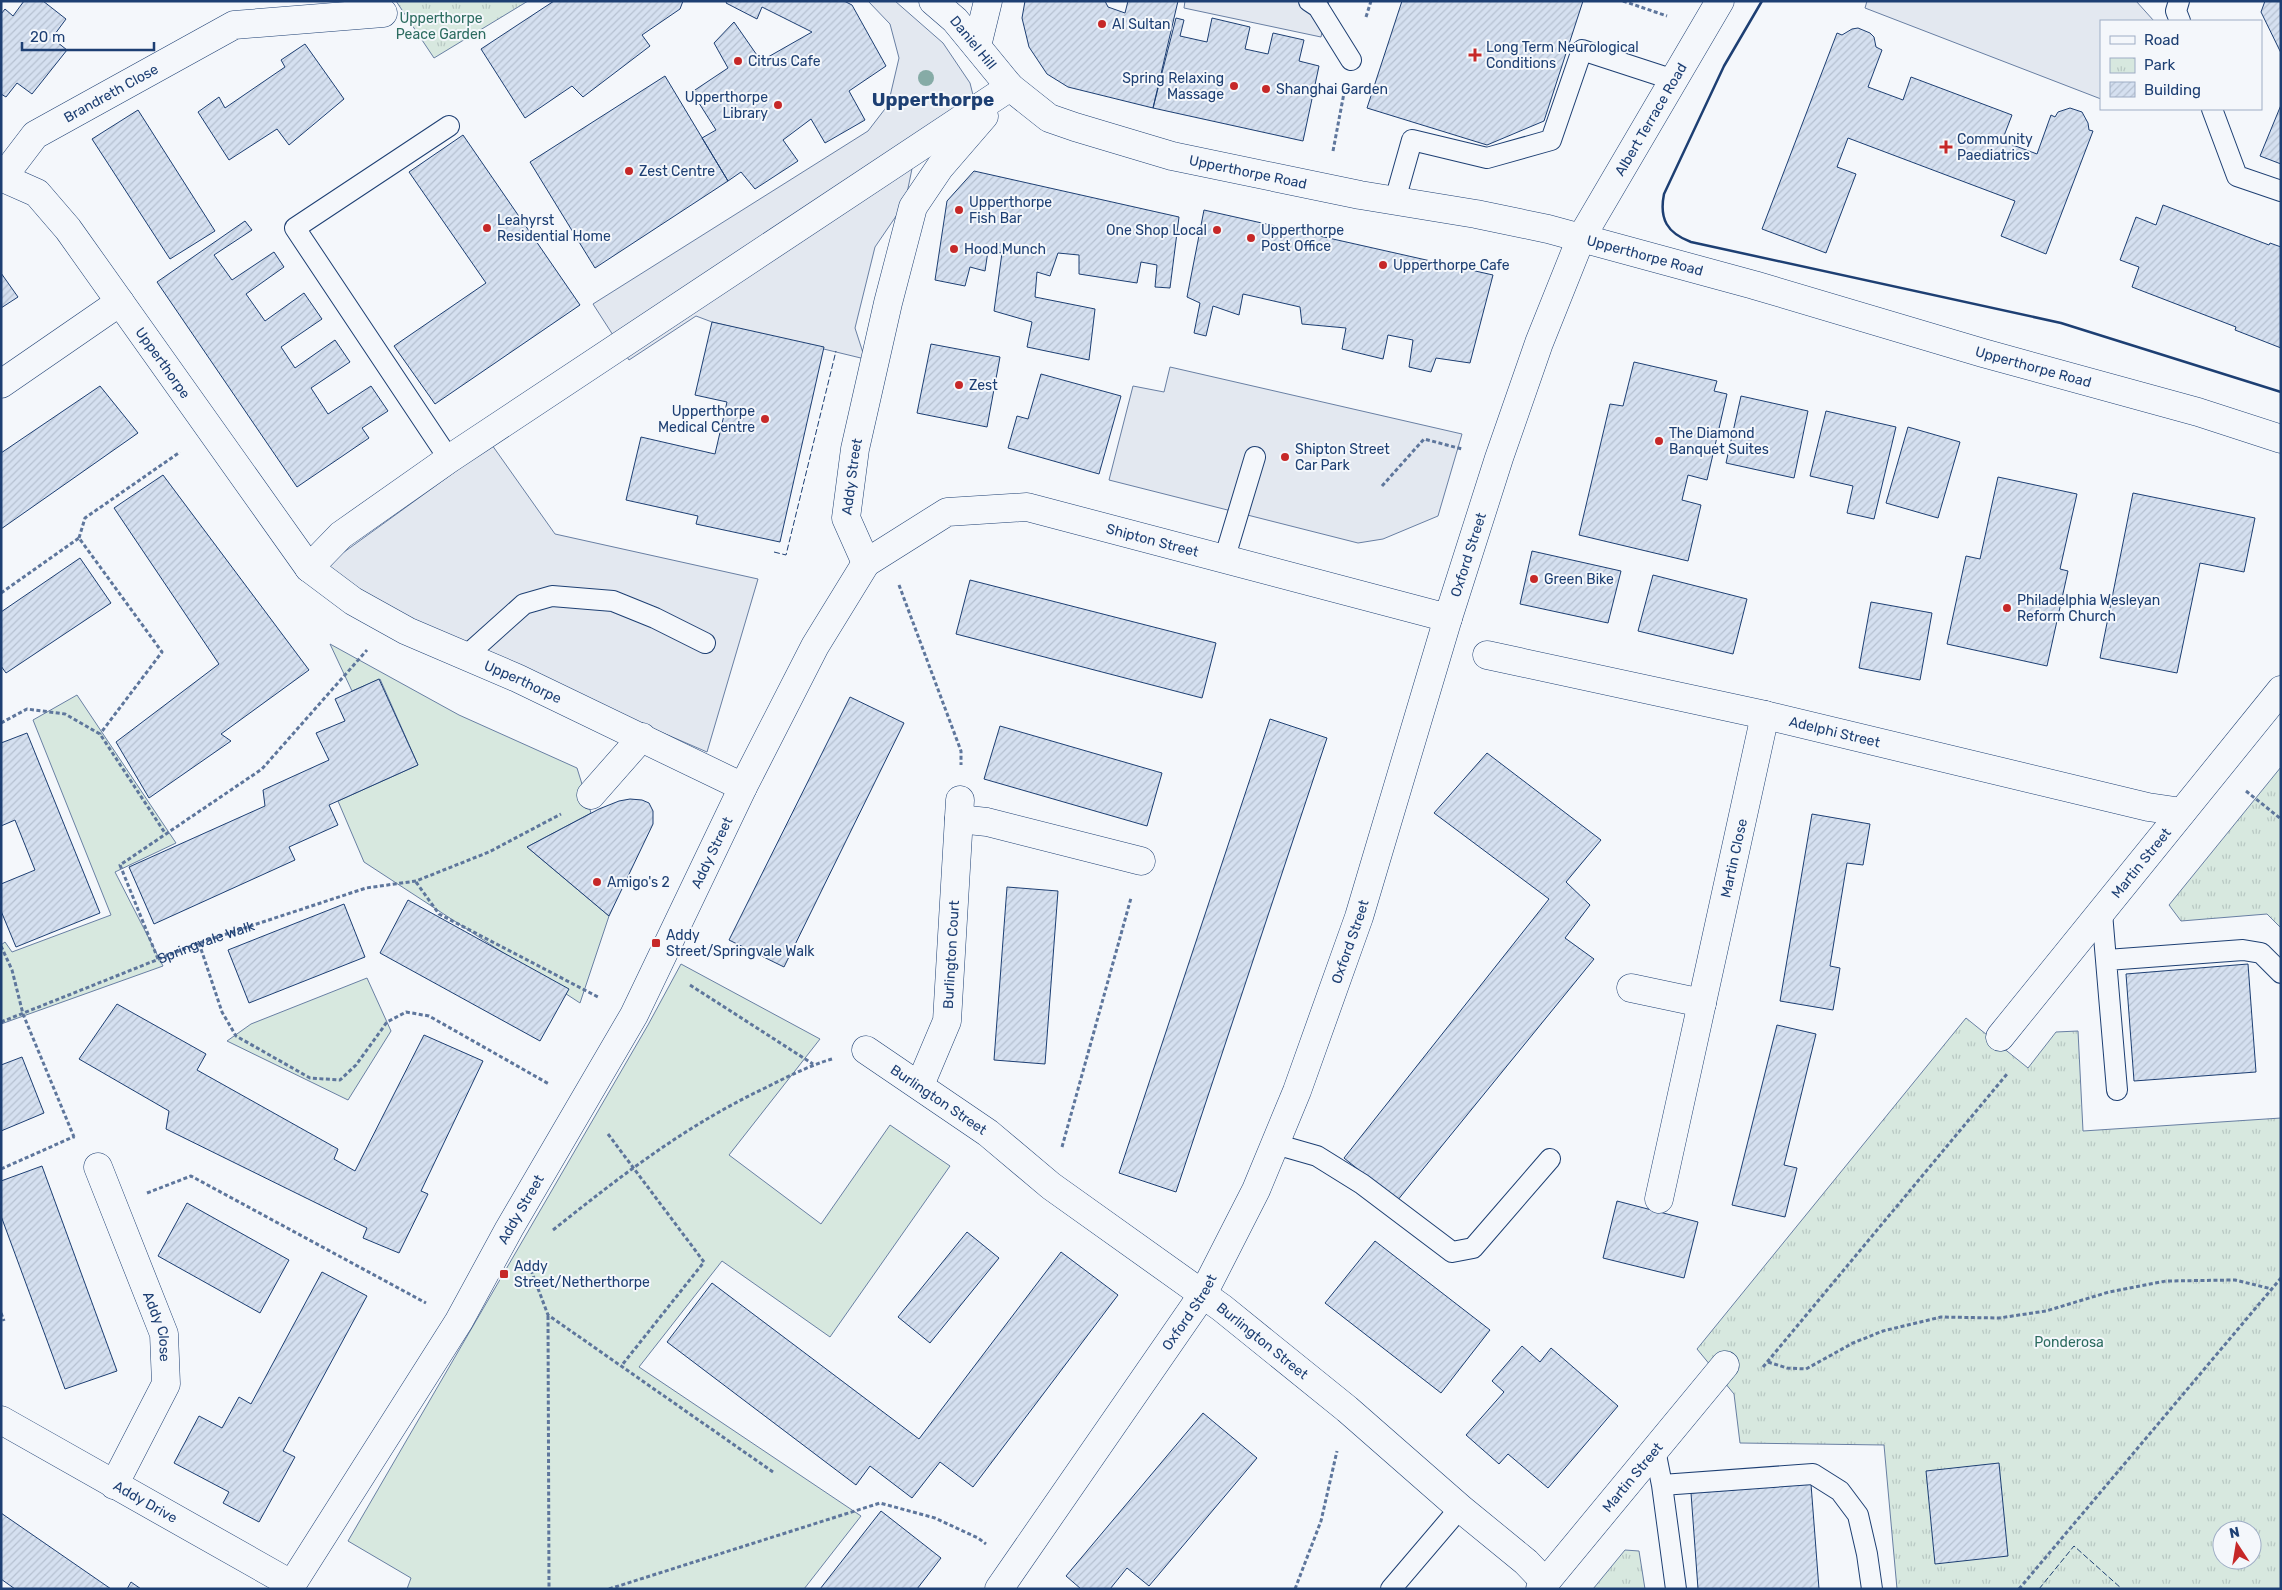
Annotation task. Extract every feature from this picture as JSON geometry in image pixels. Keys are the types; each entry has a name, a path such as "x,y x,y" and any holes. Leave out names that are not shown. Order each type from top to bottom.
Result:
{"street":[{"name":"Daniel Hill","path":"933,1 955,20 1010,87"},
{"path":"977,46 988,1"},
{"name":"Albert Terrace Road","path":"1581,238 1720,1"},
{"name":"Brandreth Close","path":"2,176 35,135 234,25 383,13"},
{"path":"309,568 341,535 449,459 1010,87"},
{"name":"Upperthorpe Road","path":"1010,87 1049,118 1172,156 1485,216 1581,238 2198,412 2281,439"},
{"name":"Addy Street","path":"290,1586 459,1321 509,1229 634,1016 657,964 743,787 815,646 866,563 846,518 855,449 888,303 913,207 940,166 1010,87"},
{"name":"Upperthorpe","path":"2,176 36,192 68,229 309,568 353,602 391,623 642,737 743,787"},
{"name":"Oxford Street","path":"999,1589 1203,1294 1256,1190 1297,1091 1359,916 1448,618 1499,458 1539,343 1581,238"},
{"path":"1,384 120,302"},
{"name":"Shipton Street","path":"866,563 947,512 1027,507 1448,618"},
{"name":"Adelphi Street","path":"1487,655 1764,715 2148,807 2182,812"},
{"name":"Martin Street","path":"2000,1037 2281,690"},
{"name":"Martin Close","path":"1659,1199 1764,715"},
{"path":"591,794 642,737"},
{"path":"959,810 987,822 1141,861"},
{"name":"Burlington Court","path":"920,1085 948,1021 959,810"},
{"path":"1631,988 1702,1003"},
{"name":"Burlington Street","path":"866,1050 988,1133 1051,1186 1203,1294 1347,1409 1460,1508 1526,1562 1542,1586"},
{"name":"Addy Close","path":"98,1167 164,1334 166,1384 114,1485"},
{"name":"Martin Street","path":"1542,1586 1724,1365"},
{"name":"Addy Drive","path":"1,1420 290,1586"}],"lane":[{"path":"1308,1 1318,7 1351,60"},
{"path":"2179,1 2176,11 2180,20"},
{"path":"1395,200 1412,140 1487,158 1551,140 1582,50 1674,80"},
{"path":"2212,110 2237,176 2281,191"},
{"path":"449,126 295,228 449,459"},
{"path":"1224,560 1255,457"},
{"path":"466,656 524,604 552,596 613,601 655,618 705,643"},
{"path":"2102,912 2117,1090"},
{"path":"2107,960 2243,950 2261,953 2281,973"},
{"path":"1275,1144 1317,1156 1362,1184 1452,1252 1473,1248 1550,1159"},
{"path":"1655,1450 1662,1485 1676,1589"},
{"path":"1662,1485 1813,1474 1840,1491 1858,1515 1867,1554 1872,1589"},
{"path":"1391,1589 1460,1508"}],"path":[{"path":"1623,1 1704,29"},
{"path":"1,593 79,538 85,518 211,431"},
{"path":"1382,486 1424,440 1499,458"},
{"path":"79,538 162,652 100,734"},
{"path":"866,563 898,583 961,751 959,810"},
{"path":"158,959 120,865 164,833 262,768 391,623"},
{"path":"1,723 27,709 65,714 100,734 164,833"},
{"path":"2218,767 2281,818"},
{"name":"Springvale Walk","path":"1,1022 199,943 366,888 416,882 489,852 544,825 591,794"},
{"path":"1051,1186 1141,861"},
{"path":"416,882 439,914 634,1016"},
{"path":"199,943 222,1012 236,1036 310,1078 340,1080 356,1065 387,1022 406,1012 428,1016 583,1102 704,1262 622,1365"},
{"path":"1,946 12,970 24,1014 74,1137"},
{"path":"657,964 814,1064"},
{"path":"1762,1369 2022,1056 2000,1037"},
{"path":"548,1234 633,1167 719,1110 814,1064 866,1050"},
{"path":"1,1169 74,1137 86,1134 98,1167"},
{"path":"113,1205 191,1176 459,1321"},
{"path":"509,1229 524,1253 548,1315 548,1589"},
{"path":"2019,1589 2281,1278"},
{"path":"1768,1362 1787,1368 1806,1369 1853,1343 1883,1331 1941,1317 1999,1318 2046,1311 2109,1292 2166,1281 2235,1280 2272,1289"},
{"path":"1,1313 4,1321"},
{"path":"548,1315 773,1472"},
{"path":"1295,1589 1321,1521 1347,1409"},
{"path":"609,1589 880,1503 935,1518 978,1538 1016,1567"}],"green space":[{"name":"Upperthorpe Peace Garden","path":"396,1 528,1 434,58"},
{"path":"330,644 459,715 577,768 591,813 527,847 609,916 580,1003 364,862 338,801 418,765 380,679 352,691"},
{"path":"77,695 176,843 115,872 163,966 1,1024 1,945 5,942 12,952 111,915 33,720"},
{"path":"2281,767 2281,928 2267,914 2181,921 2169,905"},
{"path":"681,964 820,1039 729,1155 821,1224 890,1125 950,1166 830,1337 722,1261 639,1367 861,1516 804,1589 407,1589 411,1578 348,1541 648,1025"},
{"path":"367,978 391,1031 348,1100 227,1041 251,1024"},
{"name":"Ponderosa","path":"1966,1018 2028,1068 2056,1032 2078,1031 2083,1131 2281,1118 2281,1589 1897,1589 1884,1445 1740,1443 1734,1394 1697,1349"},
{"path":"1625,1550 1639,1551 1645,1589 1593,1589"}],"shaded area":[{"path":"868,1 895,1 943,43 970,83 973,95 926,136 915,154 905,203 875,247 855,328 865,359 712,322 696,316 629,360 593,304 868,131 888,105 899,58 890,24"},
{"path":"1185,1 1329,1 1321,37 1184,8"},
{"path":"1867,1 2136,1 2153,20 2100,20 2100,99 1865,8"},
{"name":"Shipton Street Car Park","path":"1170,367 1462,434 1438,516 1383,539 1358,543 1109,480 1133,386 1164,392"},
{"path":"492,445 555,534 758,579 707,752 441,637 322,568"}],"building":[{"path":"24,1 43,1 66,19 52,38 67,50 32,94 17,83 6,97 1,94 1,14 5,9 13,16"},
{"path":"554,1 683,1 680,9 642,35 650,46 583,97 572,86 525,118 481,49"},
{"name":"Upperthorpe Library","path":"727,1 844,1 852,5 886,66 849,91 865,120 825,143 811,119 783,140 798,161 755,189 741,172 728,181 702,138 716,130 692,92 728,68 714,43 734,22 761,61 812,32 762,7 757,19 726,3"},
{"path":"1025,1 1105,1 1108,7 1125,13 1128,1 1178,1 1153,108 1068,87 1047,74 1029,47 1022,18"},
{"name":"Long Term Neurological Conditions","path":"1402,1 1583,1 1544,121 1487,145 1367,108"},
{"path":"2265,1 2281,1 2281,53 2261,12"},
{"path":"1176,18 1184,20 1180,36 1207,42 1212,18 1250,27 1245,49 1268,54 1273,33 1304,40 1299,61 1319,66 1303,141 1153,108"},
{"name":"Community Paediatrics","path":"1858,28 1870,33 1874,37 1876,47 1882,50 1868,87 1903,100 1911,77 2012,115 2002,141 2037,154 2051,115 2055,117 2058,112 2070,108 2082,112 2088,123 2089,130 2093,131 2046,254 2001,236 2015,201 1848,138 1837,167 1856,174 1826,253 1762,229 1837,33 1842,35"},
{"path":"305,44 344,99 289,145 277,129 229,160 198,112 219,97 225,108 285,67 281,60"},
{"name":"Zest Centre","path":"665,76 728,181 595,268 530,162"},
{"path":"2281,105 2281,164 2260,156"},
{"path":"138,110 215,231 170,259 92,139"},
{"name":"Leahyrst Residential Home","path":"463,135 580,305 435,404 394,346 486,283 409,172"},
{"path":"974,171 1179,217 1170,288 1155,287 1157,265 1141,262 1137,283 1079,274 1079,255 1058,253 1050,276 1037,272 1035,297 1095,309 1089,360 1027,347 1032,322 994,311 1002,253 988,251 985,271 970,267 965,286 935,280 947,201"},
{"path":"2163,205 2269,245 2270,243 2281,247 2281,348 2235,330 2236,327 2132,287 2139,267 2120,260 2136,217 2156,225"},
{"path":"1204,210 1493,275 1470,363 1436,358 1431,372 1409,367 1413,340 1388,335 1383,359 1342,349 1346,328 1302,324 1300,307 1243,294 1239,315 1213,306 1206,336 1194,333 1200,303 1187,297"},
{"path":"245,221 252,230 214,255 232,280 274,252 284,267 246,294 265,321 304,293 322,319 281,347 295,368 335,340 350,362 311,388 328,414 371,386 388,411 362,428 369,438 297,487 157,282"},
{"path":"1,273 18,297 1,308"},
{"name":"Upperthorpe Medical Centre","path":"712,322 824,347 780,542 696,524 698,516 626,500 641,437 715,454 727,402 695,395"},
{"name":"Zest","path":"931,344 1000,357 987,427 917,413"},
{"name":"The Diamond Banquet Suites","path":"1634,362 1717,381 1714,391 1727,394 1707,480 1688,475 1682,500 1701,505 1688,561 1579,535 1610,404 1623,406"},
{"path":"1041,374 1121,396 1099,474 1008,448 1017,416 1028,419"},
{"path":"100,386 138,433 1,529 1,453"},
{"path":"1741,396 1808,411 1794,478 1726,463"},
{"path":"1826,411 1896,427 1874,519 1847,513 1853,486 1810,476"},
{"path":"1908,427 1960,442 1938,518 1886,503"},
{"path":"163,475 309,670 221,734 231,741 149,798 116,742 219,664 114,508"},
{"name":"Philadelphia Wesleyan Reform Church","path":"1998,477 2077,494 2060,569 2068,571 2047,666 1947,644 1966,556 1980,559"},
{"path":"2133,493 2255,518 2244,572 2200,563 2177,673 2100,658"},
{"path":"1532,551 1621,571 1608,623 1520,604"},
{"path":"80,558 111,603 6,673 1,666 1,612"},
{"path":"1653,575 1747,599 1733,654 1638,631"},
{"path":"970,580 1216,643 1202,698 956,634"},
{"path":"1871,602 1932,613 1920,680 1859,668"},
{"path":"379,679 418,765 329,805 338,825 289,847 295,860 154,924 129,867 265,806 263,790 329,760 316,733 345,721 335,699"},
{"path":"850,697 904,723 784,967 729,940"},
{"path":"1270,719 1327,738 1176,1192 1119,1173"},
{"path":"1000,726 1162,773 1147,826 984,779"},
{"path":"27,733 100,913 16,947 1,911 1,884 35,870 15,820 1,826 1,743"},
{"path":"1487,753 1601,840 1566,882 1590,905 1565,938 1594,959 1397,1201 1344,1158 1549,899 1434,813"},
{"name":"Amigo's 2","path":"630,799 649,803 653,811 653,824 609,916 527,847 599,809"},
{"path":"1812,814 1870,824 1863,865 1847,863 1830,966 1840,968 1833,1010 1780,1001"},
{"path":"1007,887 1058,891 1045,1064 994,1060"},
{"path":"408,900 569,989 540,1041 380,953"},
{"path":"344,904 365,957 249,1003 228,950"},
{"path":"2248,964 2256,1072 2134,1081 2126,974"},
{"path":"117,1004 206,1054 197,1070 338,1149 334,1159 355,1171 424,1035 483,1061 421,1191 428,1194 399,1253 363,1238 367,1228 166,1129 169,1111 79,1059"},
{"path":"1777,1025 1816,1034 1784,1165 1797,1168 1785,1217 1732,1205"},
{"path":"22,1057 44,1113 1,1131 1,1065"},
{"path":"42,1166 117,1371 65,1389 1,1216 1,1181"},
{"path":"1617,1201 1698,1222 1684,1278 1603,1258"},
{"path":"187,1203 289,1260 260,1313 158,1256"},
{"path":"967,1232 999,1258 930,1343 898,1317"},
{"path":"1375,1241 1490,1330 1441,1393 1325,1303"},
{"path":"1061,1252 1118,1295 973,1487 940,1462 912,1498 870,1466 856,1485 667,1342 712,1283 919,1439"},
{"path":"322,1272 367,1296 283,1451 295,1457 259,1522 223,1503 229,1492 174,1463 199,1416 222,1428 239,1397 251,1404"},
{"path":"1522,1346 1540,1362 1551,1348 1618,1406 1548,1488 1508,1454 1499,1464 1466,1435 1504,1392 1492,1381"},
{"path":"1203,1413 1257,1458 1149,1586 1127,1568 1110,1589 1081,1589 1066,1576"},
{"path":"1999,1463 2008,1556 1935,1564 1926,1471"},
{"path":"1811,1484 1819,1589 1698,1589 1691,1493"},
{"path":"881,1511 941,1558 917,1589 820,1589"},
{"path":"1,1513 111,1589 15,1589 1,1579"},
{"path":"131,1582 141,1589 127,1589"}],"fence":[{"path":"774,552 786,555 836,351"},
{"path":"2039,1589 2074,1546 2122,1589"}],"wall":[{"path":"1762,1 1724,66 1664,194 1664,218 1676,234 1691,242 2061,323 2281,392"}],"place":[{"name":"Al Sultan","path":"1102,24"},
{"name":"Long Term Neurological Conditions","path":"1475,55"},
{"name":"Citrus Cafe","path":"738,61"},
{"name":"Spring Relaxing Massage","path":"1234,86"},
{"name":"Shanghai Garden","path":"1266,89"},
{"name":"Upperthorpe Library","path":"778,105"},
{"name":"Community Paediatrics","path":"1946,147"},
{"name":"Zest Centre","path":"629,171"},
{"name":"Upperthorpe Fish Bar","path":"959,210"},
{"name":"Leahyrst Residential Home","path":"487,228"},
{"name":"One Shop Local","path":"1217,230"},
{"name":"Upperthorpe Post Office","path":"1251,238"},
{"name":"Hood Munch","path":"954,249"},
{"name":"Upperthorpe Cafe","path":"1383,265"},
{"name":"Zest","path":"959,385"},
{"name":"Upperthorpe Medical Centre","path":"765,419"},
{"name":"The Diamond Banquet Suites","path":"1659,441"},
{"name":"Shipton Street Car Park","path":"1285,457"},
{"name":"Green Bike","path":"1534,579"},
{"name":"Philadelphia Wesleyan Reform Church","path":"2007,608"},
{"name":"Amigo's 2","path":"597,882"},
{"name":"Addy Street/Springvale Walk","path":"656,943"},
{"name":"Addy Street/Netherthorpe","path":"504,1274"}],"district":[{"name":"Upperthorpe","path":"933,99"}]}
